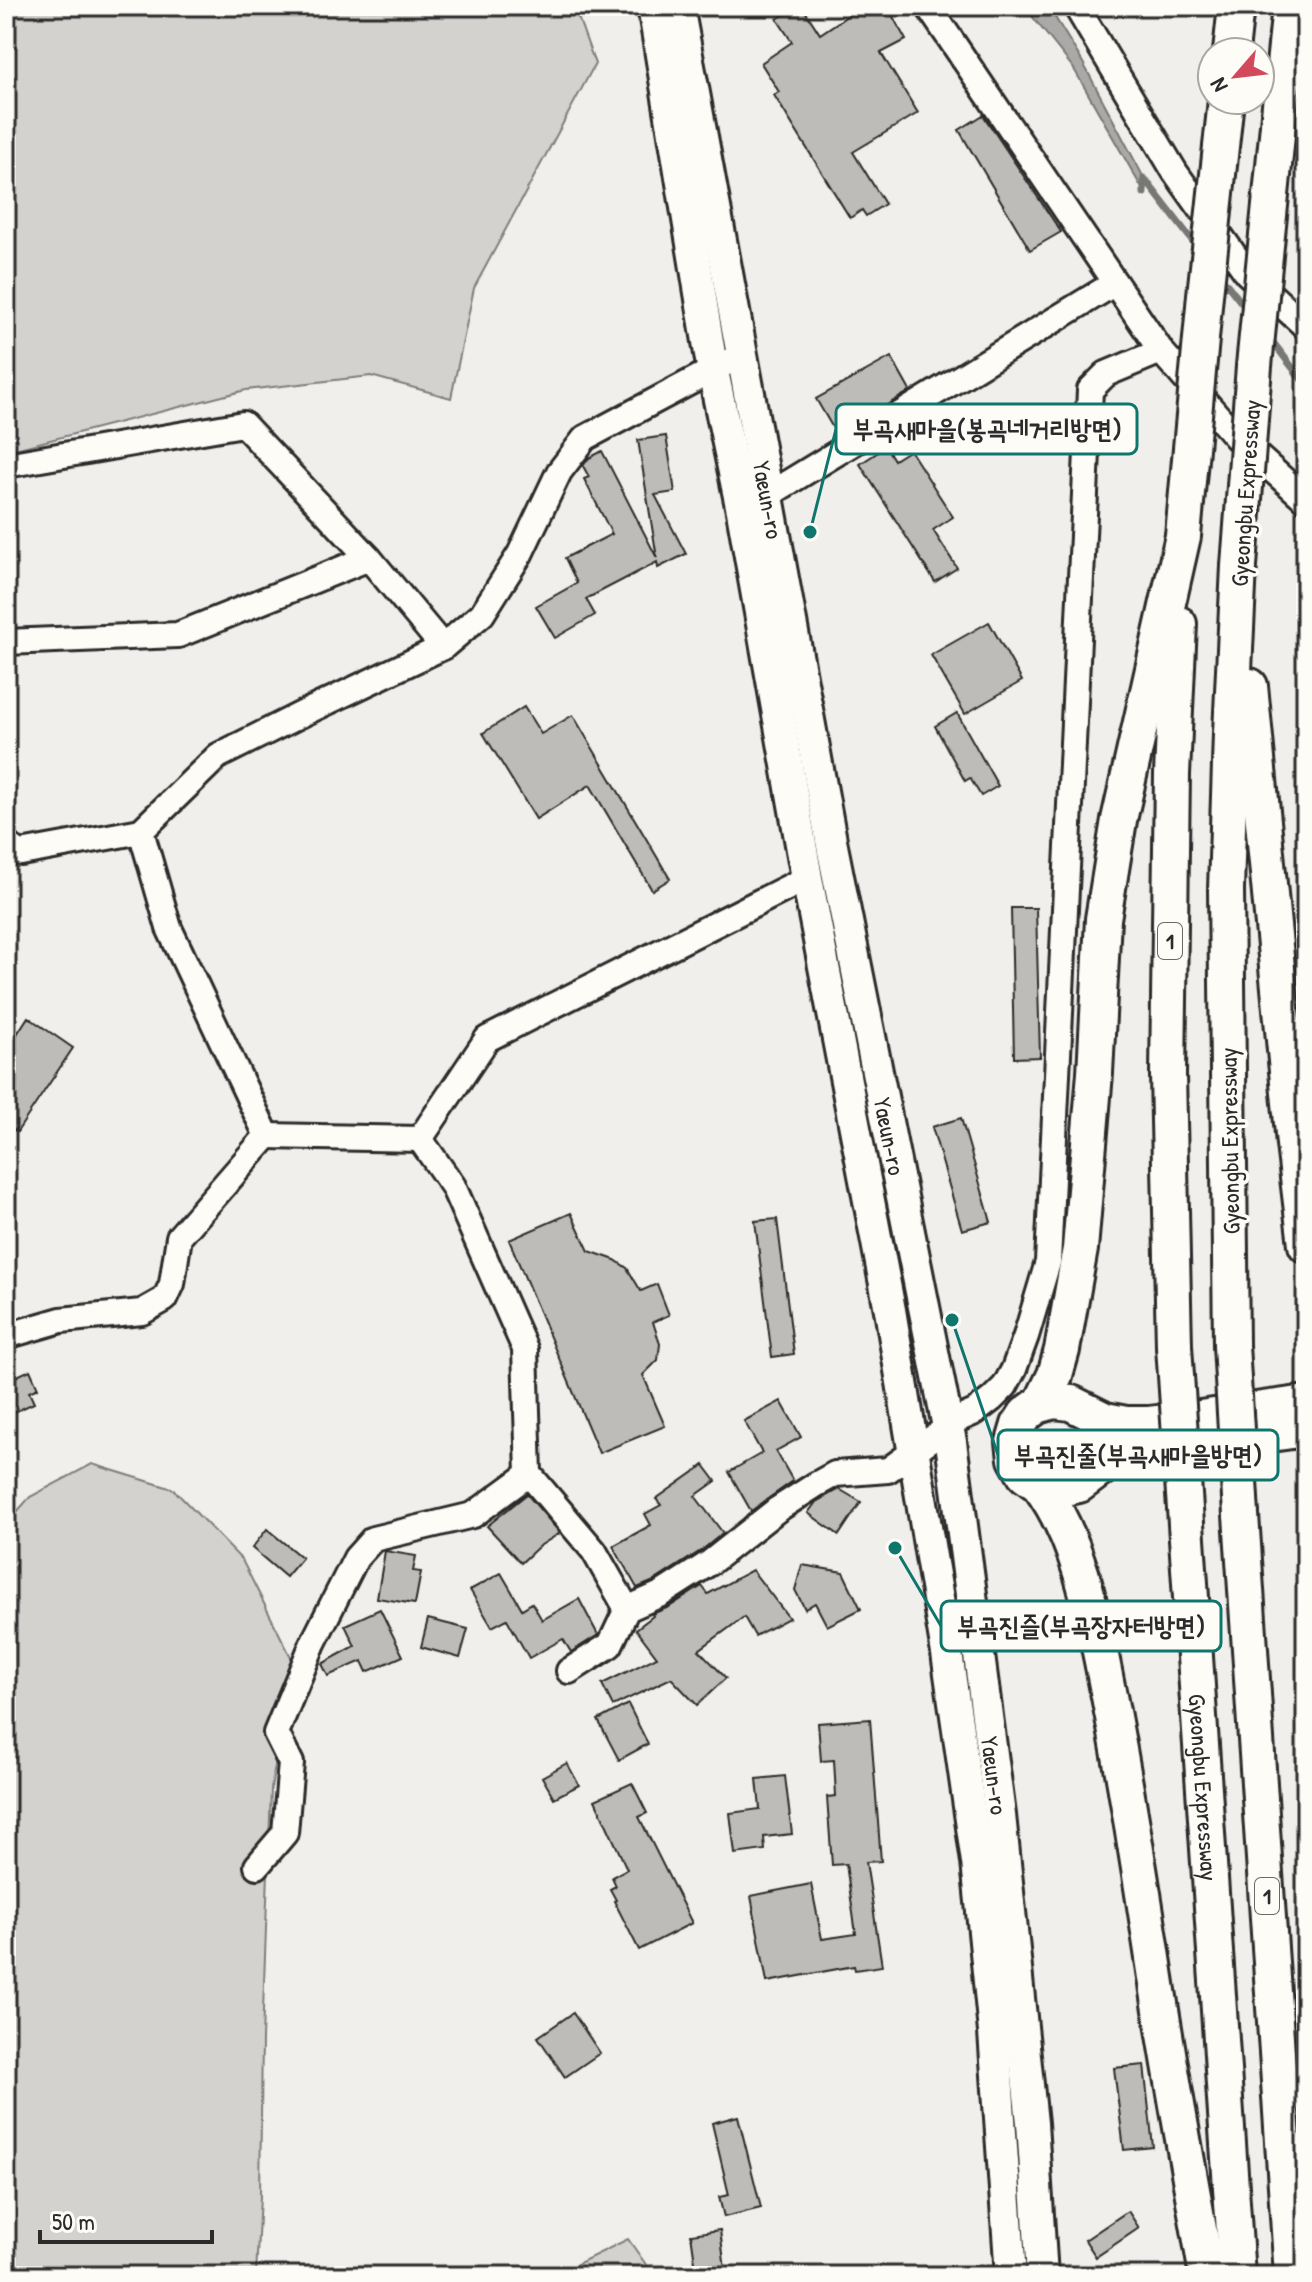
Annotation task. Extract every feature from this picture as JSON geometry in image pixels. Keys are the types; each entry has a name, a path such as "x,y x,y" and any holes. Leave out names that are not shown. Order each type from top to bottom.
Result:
{"highway":[{"path":"1233,36 1236,6"},
{"name":"Gyeongbu Expressway","path":"1290,6 1254,366 1239,566 1226,890 1231,1345 1292,2276"},
{"name":"Gyeongbu Expressway","path":"1224,116 1183,536 1172,774 1168,1075 1174,1346 1237,2276"},
{"path":"1041,1404 1055,1375 1062,1350 1080,1249 1095,1073 1103,919 1119,820 1183,536"},
{"path":"1239,566 1292,1129 1306,1245"},
{"path":"1207,2276 1164,2031 1128,1793 1097,1638 1073,1548 1058,1513 1039,1485 1021,1470 1016,1459 1015,1433 1023,1417 1041,1404 1054,1401 1067,1402 1105,1420 1126,1424 1149,1424 1306,1403"},
{"path":"1039,1485 1056,1490 1068,1489 1084,1482 1110,1462 1133,1453 1306,1429"}],"main road":[{"name":"Yaeun-ro","path":"653,6 713,370 742,511 807,878 887,1295 947,1653 977,1862 994,2032 1011,2276"},
{"name":"Yaeun-ro","path":"678,6 833,851 947,1427 1000,1815 1032,2123 1042,2276"}],"street":[{"path":"928,6 1161,351 1236,437 1306,500"},
{"path":"1076,6 1175,172 1211,223 1247,273 1306,327"},
{"path":"768,495 1115,283"},
{"path":"569,1671 610,1645 627,1609 661,1594 711,1562 778,1509 835,1474 888,1470 992,1399 1005,1386 1014,1369 1048,1262 1090,390 1106,374 1161,351"},
{"path":"6,845 21,853 141,831 218,756 443,647 482,614 520,554 559,472 585,438 743,355"},
{"path":"6,465 243,424 369,558 443,647"},
{"path":"6,642 178,635 369,558"},
{"path":"141,831 169,928 267,1136"},
{"path":"420,1139 487,1039 807,878"},
{"path":"267,1136 420,1139"},
{"path":"6,1336 61,1320 142,1312 165,1299 172,1284 179,1237 267,1136"},
{"path":"420,1139 453,1186 525,1349 529,1474 594,1551 627,1609"},
{"path":"1090,1414 1097,1423 1102,1440 1101,1458 1093,1474"},
{"path":"257,1866 285,1833 291,1763 276,1733 313,1643 356,1558 373,1539 473,1515 529,1474"}],"shaded area":[{"path":"6,6 574,6 595,64 474,288 451,398 371,376 246,390 11,450 6,448"},
{"path":"1024,6 1048,6 1082,61 1144,178 1144,192 1074,69"},
{"path":"92,1464 173,1489 242,1560 293,1661 271,1789 256,2276 6,2276 6,1524 30,1497"},
{"path":"628,2239 654,2276 540,2276 555,2275"}],"building":[{"path":"802,6 820,34 862,6 887,6 906,40 881,53 918,113 853,152 885,204 866,216 862,210 850,218 774,95 779,92 761,63 792,42 777,19"},
{"path":"983,115 1061,232 1030,250 959,130"},
{"path":"891,357 910,391 837,435 816,399"},
{"path":"666,436 675,492 655,495 686,554 658,568 657,562 586,599 595,615 555,638 536,606 577,583 565,558 612,534 584,479 589,477 583,466 589,458 602,451 657,558 638,440"},
{"path":"886,447 894,460 910,450 953,517 933,530 957,568 935,582 860,464"},
{"path":"989,622 1022,681 965,714 931,655"},
{"path":"524,707 541,734 573,715 670,879 652,890 590,785 536,819 483,733"},
{"path":"957,713 998,786 981,796 970,778 965,781 935,726"},
{"path":"1011,908 1036,908 1040,1057 1014,1058"},
{"path":"28,1017 73,1048 17,1132 6,1125 6,1051"},
{"path":"961,1118 991,1222 962,1230 932,1127"},
{"path":"571,1213 589,1251 615,1260 627,1268 641,1291 657,1284 669,1315 653,1322 660,1344 658,1360 643,1375 665,1426 599,1453 509,1240"},
{"path":"777,1219 794,1354 772,1357 755,1221"},
{"path":"30,1370 38,1388 29,1392 34,1403 6,1416 6,1381"},
{"path":"781,1401 801,1437 776,1451 793,1481 751,1511 729,1472 762,1453 744,1421"},
{"path":"704,1465 716,1481 695,1496 723,1533 654,1581 637,1588 613,1546 651,1525 645,1514 661,1505 656,1499"},
{"path":"839,1489 861,1502 839,1535 808,1513 816,1502"},
{"path":"527,1494 560,1533 521,1563 487,1526"},
{"path":"267,1529 302,1558 286,1577 252,1548"},
{"path":"385,1551 416,1556 413,1571 421,1572 415,1604 377,1598"},
{"path":"802,1565 843,1572 861,1609 827,1626 815,1603 805,1609 795,1590"},
{"path":"752,1570 789,1618 755,1636 744,1617 699,1650 726,1678 697,1705 671,1678 613,1706 602,1684 657,1657 636,1629 652,1614 702,1586 708,1594"},
{"path":"501,1573 522,1609 532,1603 542,1620 579,1599 598,1635 571,1652 563,1639 529,1658 507,1619 492,1627 470,1590"},
{"path":"380,1609 403,1656 367,1672 362,1661 328,1676 322,1664 355,1646 345,1625"},
{"path":"428,1619 468,1629 460,1658 421,1647"},
{"path":"628,1704 648,1744 619,1760 598,1720"},
{"path":"870,1719 881,1861 866,1862 882,1966 855,1970 854,1966 767,1982 751,1896 811,1884 822,1939 856,1934 846,1864 832,1865 827,1797 836,1796 834,1760 821,1761 818,1723"},
{"path":"567,1763 579,1785 554,1798 542,1777"},
{"path":"785,1776 792,1834 764,1837 765,1850 735,1854 730,1813 760,1809 757,1779"},
{"path":"632,1783 647,1813 639,1817 692,1923 639,1950 610,1889 616,1886 612,1877 627,1869 595,1800"},
{"path":"573,2013 600,2053 565,2077 538,2037"},
{"path":"1144,2065 1153,2147 1124,2150 1114,2068"},
{"path":"738,2116 761,2208 724,2217 719,2197 729,2195 712,2123"},
{"path":"1128,2211 1139,2228 1096,2257 1085,2240"},
{"path":"720,2230 726,2276 697,2276 691,2234"}],"waterway":[{"path":"1144,193 1144,178 1198,248"},
{"path":"1218,273 1248,311"},
{"path":"1268,336 1306,385"}],"place":[{"name":"부곡새마을(봉곡네거리방면)","path":"810,532"},
{"name":"부곡진줄(부곡새마을방면)","path":"952,1320"},
{"name":"부곡진즐(부곡장자터방면)","path":"895,1548"}]}
